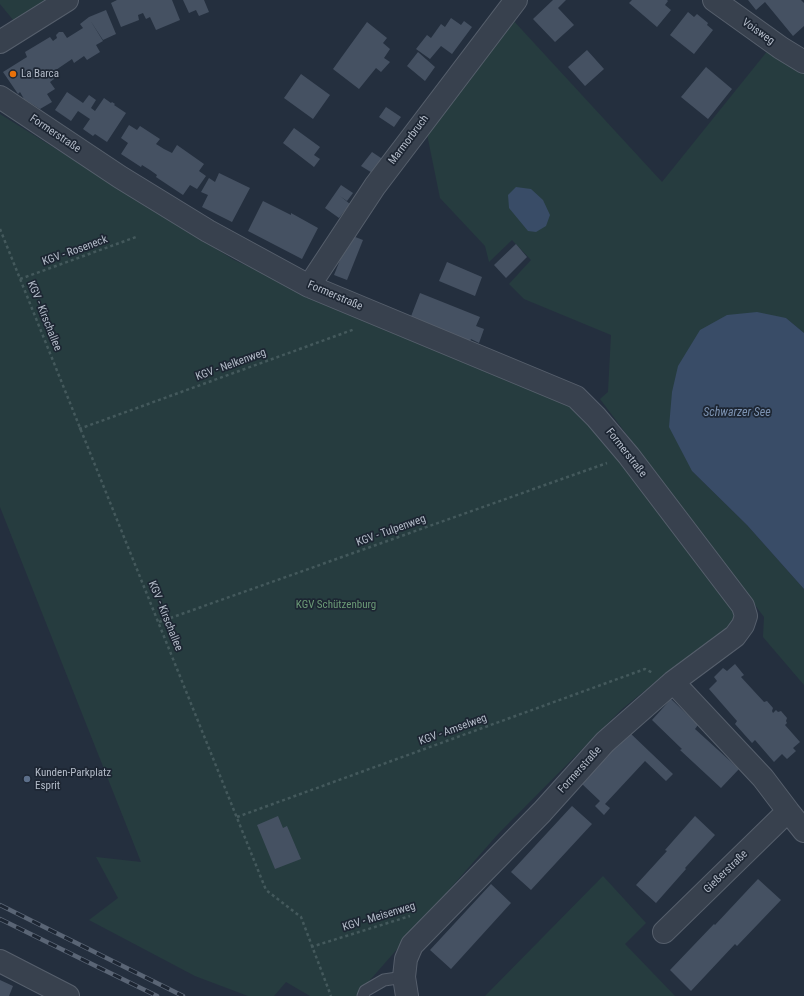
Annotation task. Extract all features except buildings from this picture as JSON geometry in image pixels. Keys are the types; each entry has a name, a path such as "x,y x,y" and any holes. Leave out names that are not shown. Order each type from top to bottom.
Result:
{"street":[{"path":"0,42 67,0"},
{"name":"Marmorbruch","path":"309,286 374,186 516,0"},
{"name":"Voisweg","path":"714,0 780,48 804,62"},
{"name":"Formerstraße","path":"0,97 120,177 202,227 309,286 576,397 596,416 628,456 743,606 746,616 743,625 735,636 672,682 605,742 542,812 412,945 406,959 406,987"},
{"path":"672,682 763,778 804,830"},
{"name":"Gießerstraße","path":"664,932 788,811"},
{"path":"0,961 68,996"}],"lane":[{"path":"363,996 365,991 384,980 406,987"}],"path":[{"name":"KGV - Kirschallee","path":"0,229 266,890 301,917 331,996"},
{"name":"KGV - Roseneck","path":"20,279 136,237"},
{"name":"KGV - Nelkenweg","path":"80,428 388,318"},
{"name":"KGV - Tulpenweg","path":"159,622 613,460 628,456"},
{"name":"KGV - Amselweg","path":"237,817 645,669 672,682"},
{"name":"KGV - Meisenweg","path":"312,946 415,915"}],"green space":[{"path":"0,0 48,0 14,21 0,4"},
{"path":"511,18 662,182 769,49 804,71 804,333 786,318 692,471 747,525 804,589 804,685 763,637 764,617 600,399 608,392 611,335 524,299 509,284 531,260 512,240 489,262 485,246 440,198 426,129"},
{"name":"KGV Schützenburg","path":"0,114 234,260 374,322 576,408 621,458 737,615 718,641 684,659 622,709 498,834 356,996 310,996 286,982 274,996 248,996 195,976 89,920 118,898 96,857 141,862 0,507"},
{"path":"603,876 646,923 625,944 675,996 485,996"}],"water":[{"path":"516,187 531,189 543,200 550,215 546,226 536,232 528,231 509,208 508,195"},
{"name":"Schwarzer See","path":"757,312 786,318 804,333 804,589 747,525 692,471 669,427 672,392 678,366 700,330 727,315"}],"railway":[{"path":"0,905 183,996"},
{"path":"0,919 157,996"}],"place":[{"name":"La Barca","path":"13,74"},
{"name":"Kunden-Parkplatz Esprit","path":"27,779"}]}
